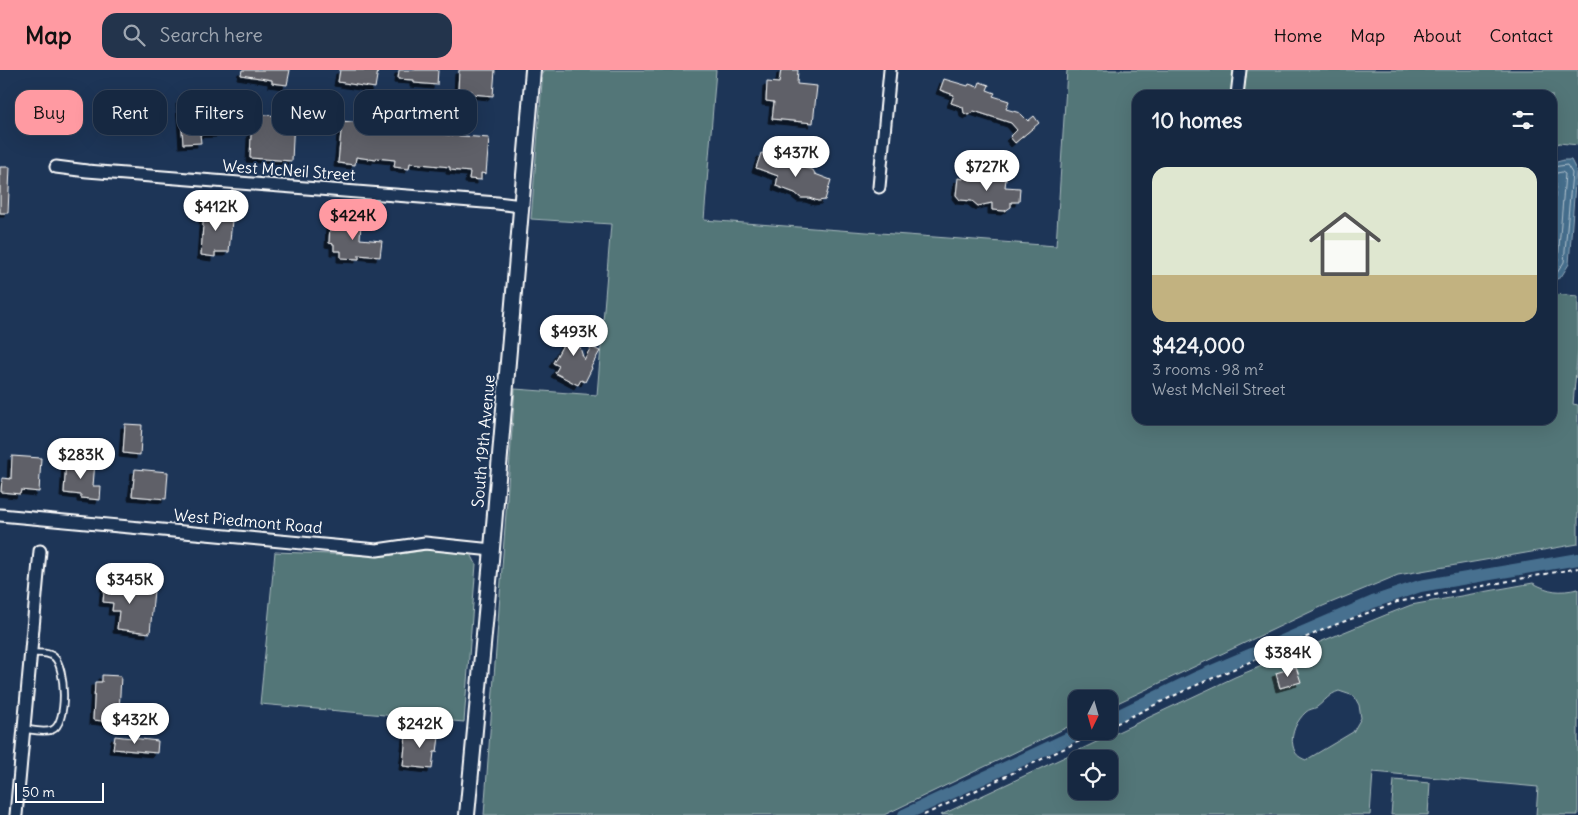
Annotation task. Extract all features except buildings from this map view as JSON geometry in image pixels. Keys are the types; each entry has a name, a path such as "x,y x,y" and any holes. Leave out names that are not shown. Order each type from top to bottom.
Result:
{"street":[{"name":"South 19th Avenue","path":"467,815 492,550 533,70"},
{"path":"880,188 890,70"},
{"path":"1238,90 1240,70"},
{"name":"West McNeil Street","path":"56,167 521,206"},
{"name":"West Piedmont Road","path":"0,515 377,550 425,543 492,550"},
{"path":"16,815 40,551"}],"lane":[{"path":"24,729 52,730 59,725 62,711 64,689 60,667 54,657 46,654 31,653"}],"path":[{"path":"1118,723 1190,688 1323,630 1397,602 1578,568"},
{"path":"924,815 1081,740"}],"green space":[{"path":"543,70 716,70 704,220 1056,246 1067,70 1234,70 1232,90 1132,90 1132,425 1557,425 1557,294 1578,296 1578,349 1573,404 1578,405 1578,544 1398,575 1323,606 1118,703 1118,690 1068,690 1068,727 884,815 484,815 515,389 597,395 611,224 531,219"},
{"path":"1246,70 1578,70 1578,145 1557,144 1557,90 1244,90"},
{"path":"427,550 471,554 476,564 464,722 260,704 275,552 387,556"},
{"path":"1533,583 1555,591 1578,589 1578,815 1536,815 1538,787 1373,772 1370,815 941,815 1068,755 1068,800 1118,800 1118,750 1079,750 1101,740 1118,740 1118,732 1235,677 1411,605","holes":["1339,691 1354,696 1359,705 1361,718 1353,732 1306,760 1297,755 1292,741 1293,732 1303,715 1336,692"]},
{"path":"1394,780 1430,783 1428,815 1391,815"}],"water":[{"path":"1571,160 1576,170 1569,264 1561,277 1557,279 1557,162"}],"waterway":[{"path":"1118,716 1198,677 1373,602 1420,586 1578,559"},
{"path":"904,815 1068,738"}]}
